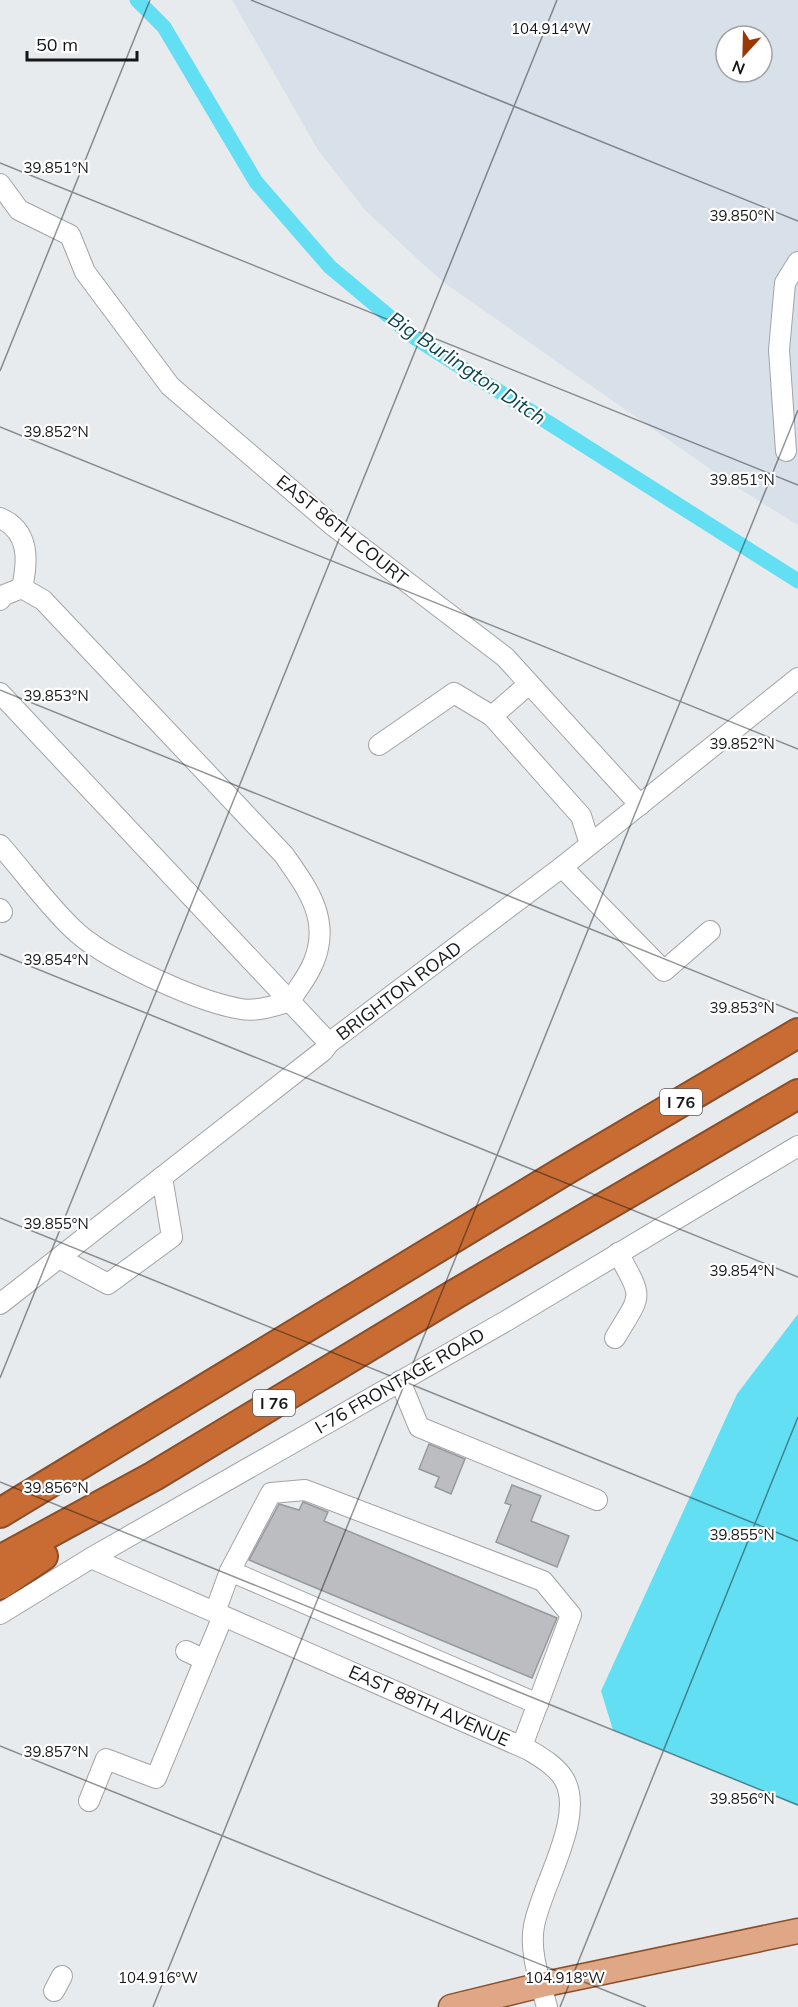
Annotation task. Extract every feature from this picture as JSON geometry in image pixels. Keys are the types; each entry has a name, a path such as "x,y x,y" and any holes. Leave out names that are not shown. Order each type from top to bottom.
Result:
{"highway":[{"name":"I 76","path":"0,1513 564,1171 798,1033"},
{"name":"I 76","path":"0,1560 154,1476 457,1293 798,1094"},
{"path":"0,1492 64,1460 138,1416 187,1401"},
{"path":"0,1585 105,1518 154,1476"}],"main road":[{"path":"451,2007 544,1996 798,1931"}],"street":[{"name":"EAST 86TH COURT","path":"0,184 19,210 70,235 85,272 170,386 331,524 505,657 640,805"},
{"path":"786,451 779,350 784,283 798,262"},
{"path":"0,518 10,522 22,536 28,562 22,588"},
{"path":"0,600 4,595 22,588"},
{"path":"0,845 72,928 111,957 198,995 242,1010 272,1007 290,1001 314,961 321,928 318,908 307,887 284,855 43,600 22,588"},
{"name":"BRIGHTON ROAD","path":"0,1304 61,1259 323,1051 329,1042 562,867 798,678"},
{"path":"492,716 529,684"},
{"path":"0,693 329,1042"},
{"path":"379,745 454,693 492,716 581,816 590,844"},
{"path":"562,867 664,971 710,931"},
{"name":"I-76 FRONTAGE ROAD","path":"0,1614 91,1558 400,1382 798,1146"},
{"path":"61,1259 108,1284 172,1237 162,1177"},
{"path":"615,1338 638,1298 637,1288 618,1253"},
{"path":"400,1382 419,1427 597,1500"},
{"path":"89,1802 106,1760 156,1778 205,1660 230,1571 271,1493 305,1490 543,1581 571,1615 522,1746"},
{"name":"EAST 88TH AVENUE","path":"91,1558 522,1746 551,1764 565,1780 569,1801 562,1844 533,1928 532,1946 544,1996"},
{"path":"230,1571 538,1704"},
{"path":"186,1652 205,1660"}],"shaded area":[{"path":"232,0 798,0 798,525 733,485 446,284 365,210 318,150"}],"water":[{"path":"798,1314 798,1806 613,1730 601,1691 737,1394"}],"building":[{"path":"429,1444 465,1459 451,1494 435,1487 439,1477 419,1469"},
{"path":"512,1485 541,1496 531,1521 569,1536 557,1567 496,1542 511,1505 505,1503"},
{"path":"303,1502 328,1512 324,1521 557,1618 532,1678 249,1560 279,1504 299,1510"}],"waterway":[{"name":"Big Burlington Ditch","path":"137,0 164,27 256,182 330,267 415,338 798,581"}]}
